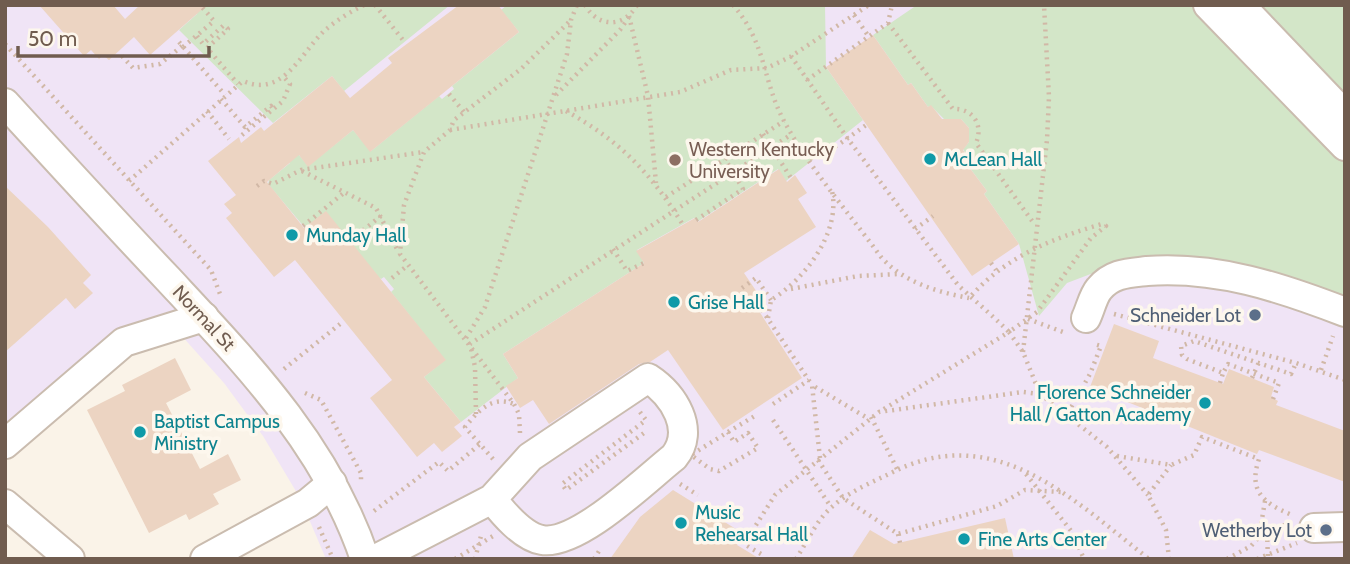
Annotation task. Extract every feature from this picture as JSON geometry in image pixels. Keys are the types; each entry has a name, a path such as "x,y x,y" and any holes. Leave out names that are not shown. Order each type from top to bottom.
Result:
{"street":[{"path":"1208,5 1345,146"},
{"path":"1240,5 1345,115"},
{"name":"Normal St","path":"5,103 204,317 284,409 332,483 365,559"},
{"path":"1093,331 1098,289 1120,274 1181,269 1215,273 1282,288 1341,323"},
{"path":"5,444 124,342 204,317"},
{"path":"376,559 492,499 530,457 637,383 648,378 661,389 678,412 685,429 684,445 674,457 580,530 561,538 542,540 504,514 492,499"},
{"path":"205,559 308,503 332,483"},
{"path":"5,504 70,559"},
{"path":"1306,529 1345,527"}],"path":[{"path":"122,56 133,68 160,64 214,21 202,7 204,5"},
{"path":"5,44 129,181 243,81 265,85 283,76 301,60 323,32 364,5"},
{"path":"375,5 403,40"},
{"path":"476,414 475,367 468,341 485,307 548,113 567,54 570,20 577,5"},
{"path":"586,5 595,17 606,22 618,22 629,16"},
{"path":"553,97 620,30 637,5"},
{"path":"733,5 751,29 784,121 881,257 899,274 940,292 970,297 982,303 1023,352 1040,394"},
{"path":"807,80 888,23 891,5"},
{"path":"1023,352 1037,247 1036,226 1045,169 1048,108 1044,5"},
{"path":"450,130 680,92 731,70 767,68 792,56 866,6"},
{"path":"854,15 869,37"},
{"path":"629,16 648,96 656,183"},
{"path":"400,254 404,205 424,152 450,130 454,120 521,69 570,20"},
{"path":"888,23 953,108 967,111 975,118 979,128 976,143 1036,226"},
{"path":"197,36 203,44 224,25 228,29 207,48 238,85"},
{"path":"181,45 245,127 271,106 274,110"},
{"path":"792,56 848,139 958,285 970,297"},
{"path":"242,135 284,101 290,84 283,76"},
{"path":"449,94 464,113"},
{"path":"565,110 598,130 656,183 683,225"},
{"path":"206,111 229,139"},
{"path":"666,197 784,121"},
{"path":"810,159 848,139 869,123"},
{"path":"764,134 791,178"},
{"path":"468,341 792,134"},
{"path":"257,186 264,181 273,184 301,170 424,152"},
{"path":"696,220 743,189 725,159"},
{"path":"301,170 370,204 381,216 400,254 514,404 519,414 519,439"},
{"path":"790,289 823,242 833,202 830,187"},
{"path":"303,226 345,192"},
{"path":"352,239 381,216"},
{"path":"915,229 933,216"},
{"path":"761,554 744,544 775,495 870,418 1037,312 1091,238 1105,226 1088,228 1037,247 996,270 970,297"},
{"path":"613,249 627,271 644,263"},
{"path":"991,263 996,270"},
{"path":"392,278 408,264"},
{"path":"771,300 790,289 858,276 899,274"},
{"path":"742,288 756,278 771,300 768,317"},
{"path":"762,310 810,383 819,459 843,498 898,534 900,543"},
{"path":"1093,331 1113,314 1321,370 1345,380"},
{"path":"1027,319 1093,331"},
{"path":"1321,370 1329,342 1341,323"},
{"path":"284,369 340,324"},
{"path":"1068,413 1090,374 1101,346 1093,331"},
{"path":"1093,331 1101,346"},
{"path":"1223,373 1187,359 1182,355 1181,346 1194,341 1292,374 1296,363"},
{"path":"1233,353 1235,346"},
{"path":"1254,376 1259,362"},
{"path":"1220,383 1228,364 1254,376 1279,383 1273,398"},
{"path":"773,404 810,383"},
{"path":"810,383 870,418 897,469"},
{"path":"644,433 566,490 562,484 646,420 635,405 661,389"},
{"path":"879,412 1029,391 1040,394 1068,413 1117,456 1148,495 1166,530 1169,559"},
{"path":"368,516 439,462 448,471 480,444 465,427 476,414 496,400 514,404"},
{"path":"728,432 734,442 748,433 758,447 719,471 709,469 691,455 728,432 758,414"},
{"path":"773,420 831,507"},
{"path":"1148,495 1171,465 1194,454 1202,437 1259,459 1254,479 1265,501 1259,537"},
{"path":"796,559 831,507 843,498 897,469 933,456 955,454 989,459 1023,471 1065,492 1149,559"},
{"path":"1117,456 1171,465"},
{"path":"1023,471 1072,532 1084,559"},
{"path":"898,534 997,506 1025,490 1065,492"},
{"path":"308,503 332,559"},
{"path":"1227,559 1251,547 1259,537 1267,533 1306,529"},
{"path":"1257,559 1268,556 1306,529"},
{"path":"475,559 482,530"},
{"path":"1267,533 1268,556"},
{"path":"455,559 480,542 499,536"}],"shaded area":[{"name":"Western Kentucky University","path":"5,5 1345,5 1345,559 326,559 300,498 263,436 224,383 163,315 5,454"}],"green space":[{"path":"199,5 450,5 344,91 332,76 273,123 179,30 197,14"},
{"path":"507,5 825,5 826,67 863,120 786,181 778,169 697,222 694,218 637,250 644,263 503,354 518,378 461,422 424,377 445,360 391,292 394,289 384,277 381,279 305,228 268,184 269,180 290,163 286,157 295,150 308,166 353,130 371,151 439,96 442,99 454,89 452,86 519,32 501,10"},
{"path":"917,5 1205,5 1345,152 1345,302 1238,293 1207,282 1117,264 1067,283 1039,316 1019,244 984,194 987,191 969,167 972,165 963,149 969,142 969,128 961,119 944,119 931,106 928,107 911,83 908,85 873,35"},
{"path":"1260,5 1345,5 1345,95"}],"building":[{"path":"39,5 113,5 125,19 140,5 207,5 150,55 134,37 109,60 103,55 99,59 91,50 84,56"},
{"name":"Munday Hall","path":"459,5 498,5 519,32 370,152 353,130 308,167 299,155 267,182 304,228 326,211 446,360 424,377 461,422 454,427 462,436 442,452 434,443 417,457 370,398 392,380 295,260 274,277 226,218 232,213 224,204 236,195 208,161 239,137 241,143 261,127 264,131 332,76 350,98 392,63 388,58"},
{"name":"McLean Hall","path":"873,35 908,85 911,83 928,107 931,105 942,119 961,119 969,128 969,142 963,150 973,165 969,167 987,191 984,194 1019,244 972,276 826,67"},
{"name":"Grise Hall","path":"779,169 787,182 795,175 807,193 798,199 816,227 744,273 767,307 759,311 802,378 723,430 668,350 650,362 639,364 549,424 533,400 520,408 506,386 518,378 503,354 644,263 636,251 695,218 698,222"},
{"path":"5,186 48,227 91,275 83,283 93,293 75,309 66,298 5,352"},
{"name":"Florence Schneider Hall / Gatton Academy","path":"1114,324 1159,341 1153,358 1223,384 1229,369 1274,387 1271,397 1278,401 1276,405 1345,431 1345,482 1259,450 1257,454 1090,387"},
{"name":"Baptist Campus Ministry","path":"175,358 191,390 166,403 200,469 228,454 241,480 213,494 219,504 189,520 186,514 149,533 87,410 125,391 122,385"},
{"name":"Music Rehearsal Hall","path":"673,490 744,534 737,545 760,559 610,559 640,517"},
{"name":"Fine Arts Center","path":"1005,518 1014,559 851,559 870,530 894,544"}],"place":[{"name":"McLean Hall","path":"930,159"},
{"name":"Western Kentucky University","path":"675,160"},
{"name":"Munday Hall","path":"292,235"},
{"name":"Grise Hall","path":"674,302"},
{"name":"Schneider Lot","path":"1255,315"},
{"name":"Florence Schneider Hall / Gatton Academy","path":"1205,403"},
{"name":"Baptist Campus Ministry","path":"140,432"},
{"name":"Music Rehearsal Hall","path":"681,523"},
{"name":"Wetherby Lot","path":"1326,530"},
{"name":"Fine Arts Center","path":"964,539"}]}
